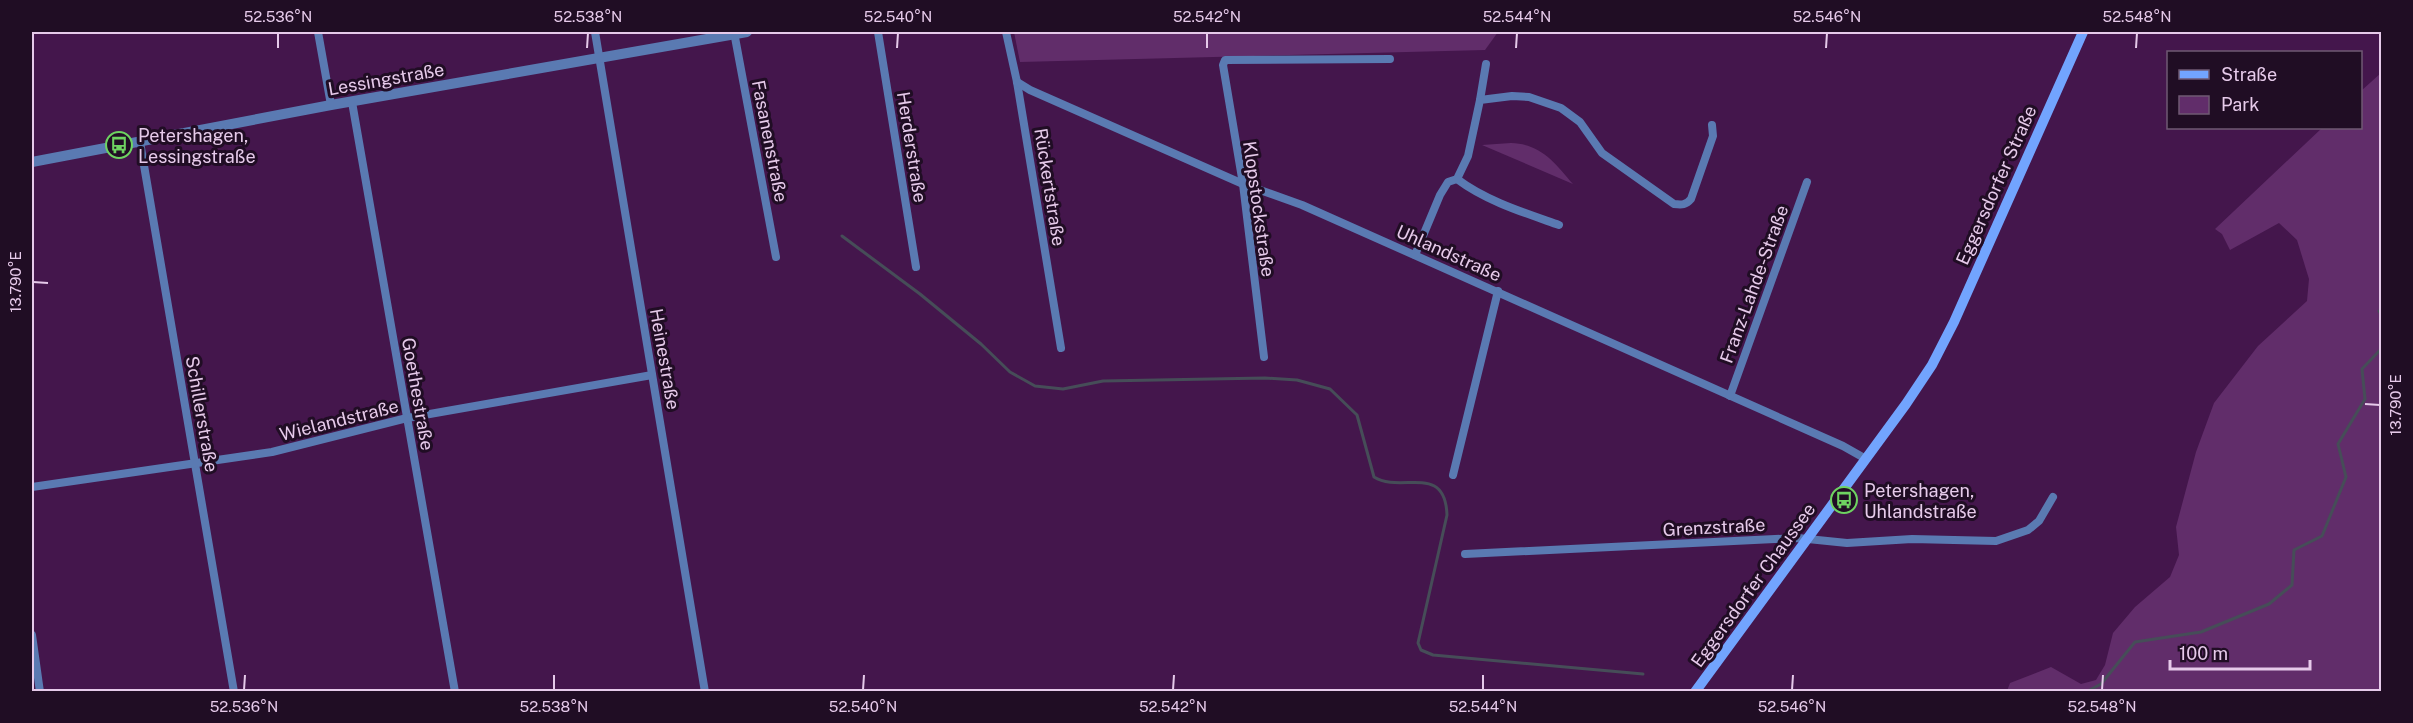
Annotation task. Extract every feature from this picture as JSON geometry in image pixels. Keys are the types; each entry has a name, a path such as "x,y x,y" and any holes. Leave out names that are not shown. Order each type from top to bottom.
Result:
{"main road":[{"name":"Eggersdorfer Straße","path":"1939,352 2083,32"},
{"name":"Eggersdorfer Chaussee","path":"1695,691 1911,397 1939,352"}],"street":[{"path":"318,32 331,105"},
{"name":"Heinestraße","path":"595,32 705,692"},
{"name":"Lessingstraße","path":"32,162 331,105 747,32"},
{"name":"Herderstraße","path":"878,32 916,267"},
{"name":"Rückertstraße","path":"1006,32 1017,82 1061,348"},
{"name":"Fasanenstraße","path":"734,33 776,256"},
{"name":"Klopstockstraße","path":"1264,357 1243,184 1223,65 1225,60 1390,59"},
{"path":"1415,255 1440,195 1448,182 1457,179 1468,156 1486,64"},
{"name":"Uhlandstraße","path":"1017,82 1030,90 1243,184 1302,205 1498,291 1844,446 1866,459"},
{"path":"1480,100 1512,96 1542,100 1561,108 1580,123 1602,153 1674,204 1680,205 1691,199 1713,136 1712,125"},
{"name":"Goethestraße","path":"352,102 455,692"},
{"name":"Schillerstraße","path":"140,142 234,692"},
{"path":"1457,179 1467,187 1508,206 1559,225"},
{"name":"Franz-Lahde-Straße","path":"1730,396 1807,182"},
{"path":"1453,475 1498,291"},
{"name":"Wielandstraße","path":"32,487 272,452 407,418 652,375"},
{"name":"Grenzstraße","path":"1465,554 1807,539 1847,543 1912,539 1996,541 2028,530 2039,521 2053,497"},
{"path":"32,635 40,692"}],"green space":[{"path":"1014,32 1498,32 1485,50 1020,62"},
{"path":"2381,73 2381,691 2007,691 2010,683 2051,667 2081,684 2096,680 2105,665 2113,633 2135,607 2170,577 2179,555 2176,527 2196,452 2214,403 2258,346 2307,301 2309,279 2297,240 2279,223 2230,250 2222,234 2215,229 2321,129 2362,129 2362,90"},
{"path":"1511,143 1539,151 1553,162 1573,184 1482,145"}],"waterway":[{"path":"842,236 920,294 981,344 1010,372 1035,386 1063,389 1103,381 1265,378 1297,380 1330,389 1357,415 1374,477 1397,483 1430,484 1439,489 1444,499 1447,515 1418,643 1421,650 1433,655 1643,674"},
{"path":"2382,310 2379,311 2382,316"},
{"path":"2086,692 2101,684 2135,642 2201,632 2269,604 2292,585 2294,550 2322,536 2346,477 2338,444 2365,399 2362,369 2382,348"}],"place":[{"name":"Petershagen, Lessingstraße","path":"119,145"},
{"name":"Petershagen, Uhlandstraße","path":"1844,500"}]}
